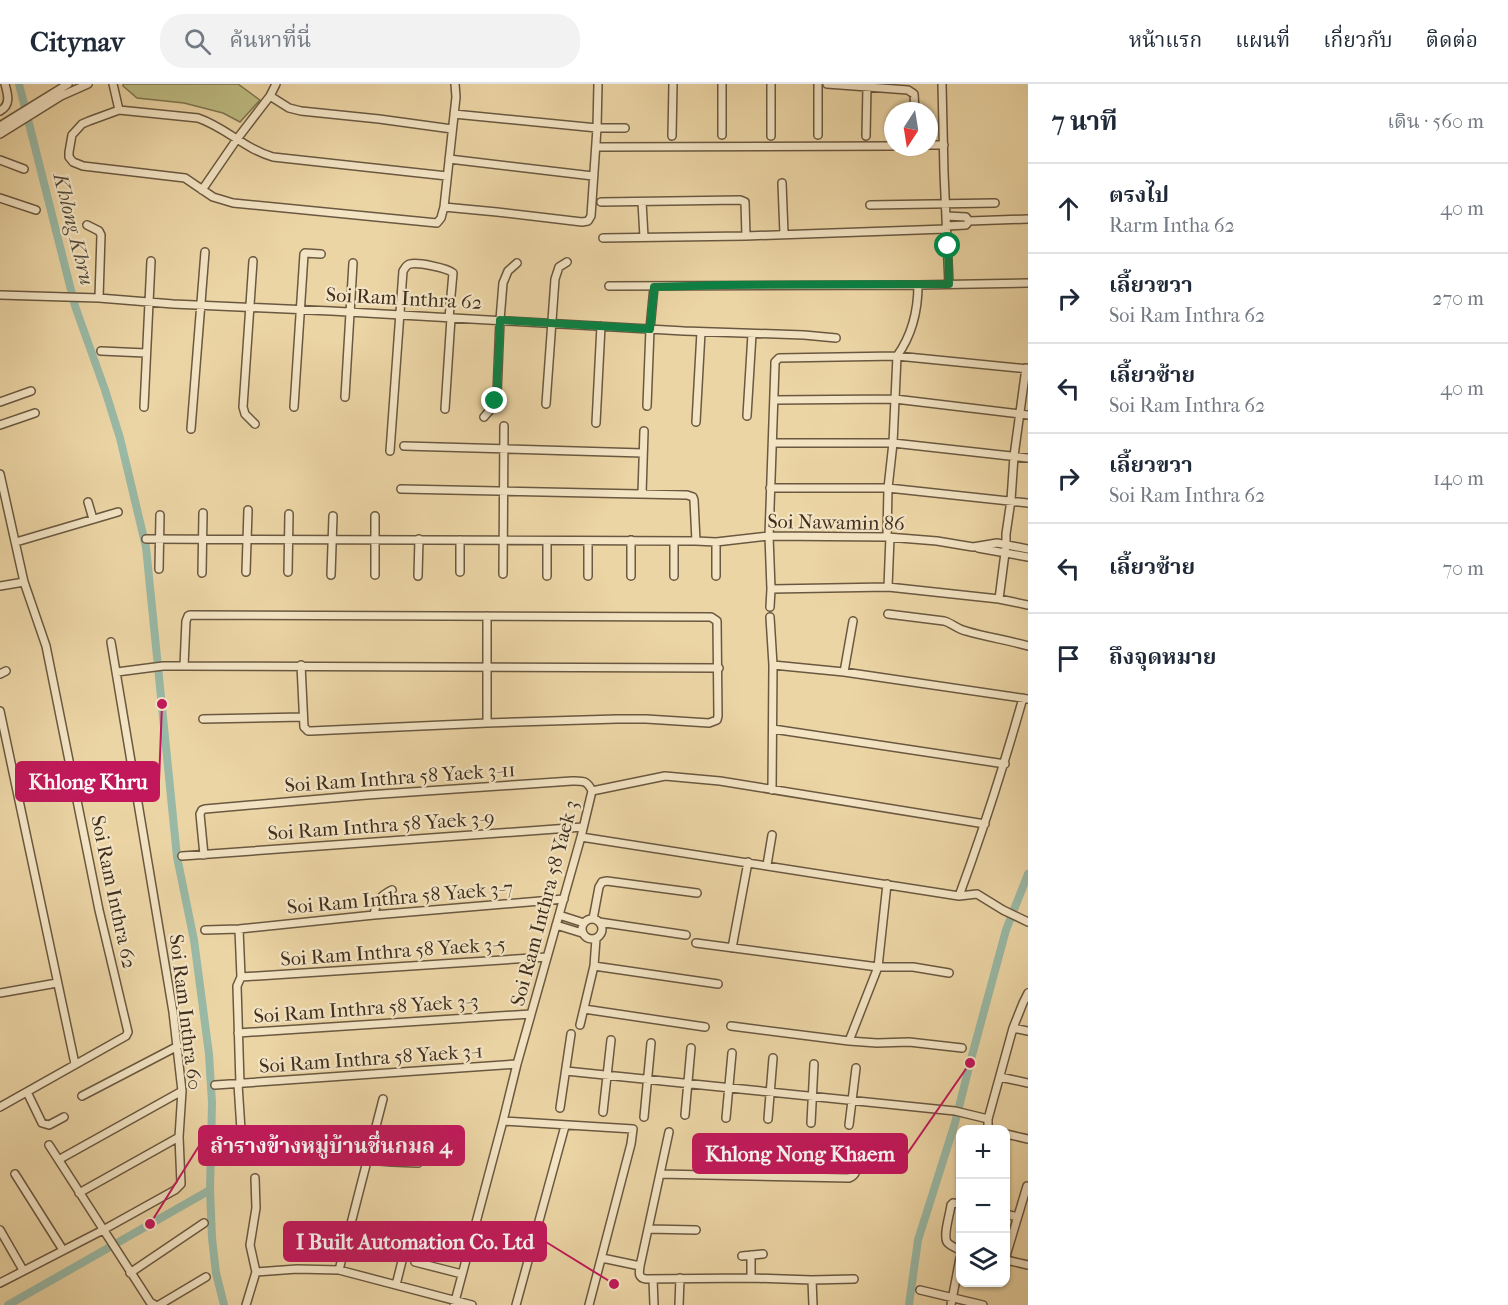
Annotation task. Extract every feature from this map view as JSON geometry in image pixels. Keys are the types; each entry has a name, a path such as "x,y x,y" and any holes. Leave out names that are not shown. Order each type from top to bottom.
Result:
{"street":[{"path":"0,111 8,104 4,84"},
{"path":"0,134 14,121 68,84"},
{"path":"33,109 88,84"},
{"path":"113,84 119,110"},
{"path":"202,190 270,96 276,84"},
{"path":"447,176 273,157 258,152 216,125 198,118 119,110 89,121 76,129 72,135 69,152 69,157 73,162 83,166 185,178 213,197 233,203 432,224 439,221 444,207 456,97 455,84"},
{"path":"444,207 585,222 590,219 598,84"},
{"path":"672,136 673,84"},
{"path":"722,84 722,135"},
{"path":"771,84 771,136"},
{"path":"818,84 818,135"},
{"path":"827,84 908,90 911,91 915,102"},
{"path":"942,84 949,284"},
{"path":"866,136 867,86"},
{"path":"270,96 289,108 301,111 453,129"},
{"path":"454,114 597,128 625,128"},
{"path":"0,126 14,121"},
{"path":"600,147 884,146"},
{"path":"938,146 944,146"},
{"path":"449,159 593,176"},
{"path":"0,160 24,169"},
{"path":"782,183 784,234"},
{"path":"0,198 36,210"},
{"path":"602,202 740,200 745,202 746,236"},
{"path":"642,202 644,237"},
{"path":"870,205 995,203"},
{"path":"946,216 966,217 969,221"},
{"path":"603,238 946,229 966,225 969,221 1028,219"},
{"path":"87,225 99,231 101,235 99,298"},
{"path":"190,429 205,252"},
{"path":"294,406 304,254 321,254"},
{"path":"144,406 152,261"},
{"path":"253,261 243,407 245,414 255,424"},
{"path":"546,404 555,279 559,267 567,262"},
{"path":"345,398 353,263"},
{"path":"484,417 491,409 497,394 503,283 517,263"},
{"path":"390,451 403,271 410,264 449,270 453,273 445,409"},
{"path":"609,286 1028,283"},
{"path":"888,587 888,488 893,442 897,356 912,326 918,285"},
{"path":"647,406 654,287"},
{"name":"Soi Ram Inthra 62","path":"0,295 61,296 836,338"},
{"path":"596,423 601,327"},
{"path":"696,422 701,332"},
{"path":"747,416 752,333"},
{"path":"100,351 146,353"},
{"path":"770,607 770,488 775,362 779,358 897,356 1027,369 1024,414 1014,456 999,599"},
{"path":"0,402 31,391"},
{"path":"774,400 895,399 1024,414"},
{"path":"0,425 35,413"},
{"path":"503,574 504,426"},
{"path":"642,494 644,431"},
{"path":"773,443 893,442 1028,458"},
{"path":"404,446 643,453"},
{"name":"Soi Ram Inthra 62","path":"0,474 24,582 46,646 99,910 128,1028 126,1036 0,1107"},
{"path":"770,488 888,488 1028,503"},
{"path":"401,489 690,496 694,500 696,541"},
{"path":"88,502 93,519"},
{"path":"246,572 248,510"},
{"path":"16,542 118,512"},
{"path":"202,573 203,513"},
{"path":"288,572 289,514"},
{"path":"159,568 160,515"},
{"path":"331,575 333,516"},
{"path":"375,516 375,575"},
{"name":"Soi Nawamin 86","path":"146,539 716,542 769,536 889,537 973,547 997,543 1028,557"},
{"path":"418,576 419,539"},
{"path":"460,540 460,572"},
{"path":"547,540 547,576"},
{"path":"631,540 631,576"},
{"path":"588,541 588,576"},
{"path":"674,541 674,576"},
{"path":"716,542 716,576"},
{"name":"Soi Nawamin 86","path":"1006,549 1028,549"},
{"path":"0,586 24,582"},
{"path":"771,589 888,587 999,599 1028,605"},
{"path":"888,614 944,621 952,623 958,629 1028,646"},
{"path":"184,666 186,621 190,615 711,617 717,621 718,716 714,722 709,723 617,719 311,731 304,727 302,665"},
{"path":"487,616 487,723"},
{"path":"770,617 773,665 772,790"},
{"path":"844,672 853,621"},
{"name":"Soi Ram Inthra 60","path":"0,1283 103,1230 180,1186 181,1181 179,1137 182,1091 178,1047 111,642"},
{"path":"117,672 163,666 302,665 719,668"},
{"path":"773,665 844,672 1026,699 959,896"},
{"path":"0,711 7,759 75,1064"},
{"path":"203,719 303,717"},
{"path":"773,729 1005,764"},
{"name":"Soi Ram Inthra 58 Yaek 3","path":"454,1303 592,791 665,776 720,781 985,824"},
{"name":"Soi Ram Inthra 58 Yaek 3-11","path":"204,855 200,814 205,809 572,781 586,782 592,791"},
{"name":"Soi Ram Inthra 58 Yaek 3-9","path":"182,856 583,827"},
{"path":"767,865 772,835"},
{"path":"581,837 959,896 977,894 1028,922"},
{"path":"732,948 748,862"},
{"path":"580,1025 594,966 596,939 602,931 602,927 596,920 599,887 602,882 697,893"},
{"path":"849,1041 878,967 887,884"},
{"path":"374,915 379,899 392,890"},
{"name":"Soi Ram Inthra 58 Yaek 3-7","path":"205,930 564,899"},
{"path":"559,915 584,923"},
{"path":"582,933 586,920 596,920 686,935"},
{"path":"556,925 582,933 589,939 596,939"},
{"name":"Soi Ram Inthra 58 Yaek 3-1","path":"239,928 241,977 237,986 239,1084 517,1064"},
{"path":"696,943 878,967 913,967 949,973"},
{"name":"Soi Ram Inthra 58 Yaek 3-5","path":"241,977 547,957"},
{"path":"594,966 718,984"},
{"path":"0,993 57,983"},
{"path":"988,1125 1013,1028 1028,993"},
{"path":"584,1010 705,1027"},
{"name":"Soi Ram Inthra 58 Yaek 3-3","path":"238,1033 531,1014"},
{"path":"731,1026 849,1041 909,1042 962,1048"},
{"path":"1013,1028 1028,1031"},
{"path":"560,1108 571,1034"},
{"path":"603,1112 611,1040"},
{"path":"644,1117 651,1043"},
{"path":"82,1096 178,1047"},
{"path":"685,1114 692,1048"},
{"path":"726,1118 732,1053"},
{"path":"768,1119 773,1058"},
{"path":"811,1123 814,1064"},
{"path":"849,1125 856,1068"},
{"path":"566,1071 959,1111 988,1119"},
{"path":"1000,1077 1028,1083"},
{"path":"215,1085 239,1084 243,1133 248,1135 285,1134"},
{"path":"60,1160 182,1091"},
{"path":"27,1092 42,1123 49,1125 64,1117"},
{"path":"339,1270 383,1099"},
{"path":"503,1121 633,1129 589,1305"},
{"path":"516,1305 565,1126"},
{"path":"669,1132 640,1266 640,1276 644,1279 854,1279"},
{"path":"1010,1135 1028,1139"},
{"path":"79,1193 179,1137"},
{"path":"49,1145 150,1302 157,1305 206,1277"},
{"path":"367,1160 418,1162"},
{"path":"660,1174 849,1178 854,1176 858,1160"},
{"path":"15,1174 63,1250"},
{"path":"246,1305 256,1272 250,1245 256,1208 255,1178"},
{"path":"1010,1241 1027,1186"},
{"path":"956,1203 951,1205 945,1236 947,1242 956,1249"},
{"path":"1010,1215 1017,1217"},
{"path":"130,1273 204,1222"},
{"path":"396,1285 410,1229"},
{"path":"648,1229 696,1230"},
{"path":"0,1230 23,1270"},
{"path":"742,1256 763,1254"},
{"path":"751,1255 752,1278"},
{"path":"602,1258 640,1266"},
{"path":"1010,1260 1028,1265"},
{"path":"415,1262 462,1274"},
{"path":"256,1272 297,1269 339,1270 454,1303 472,1305"},
{"path":"680,1278 680,1305"},
{"path":"653,1279 654,1305"},
{"path":"812,1280 813,1305"},
{"path":"951,1305 956,1280"},
{"path":"920,1290 982,1305"}],"shaded area":[{"path":"123,84 238,84 260,100 240,122 223,113 184,103 137,98"}],"waterway":[{"name":"Khlong Khru","path":"19,84 75,306 120,438 146,547 177,857 194,940 209,1054 212,1103 210,1190 212,1238 216,1273 224,1305"},
{"path":"909,1305 918,1240 955,1123 1006,930 1028,874"},
{"path":"8,1305 210,1190"}],"place":[{"name":"Khlong Khru","path":"162,704"},
{"name":"Khlong Nong Khaem","path":"970,1063"},
{"name":"ลำรางข้างหมู่บ้านชื่นกมล 4","path":"150,1224"},
{"name":"I Built Automation Co. Ltd","path":"614,1284"}],"route":[{"path":"495,401 500,320 650,329 654,287 949,284 948,246"}]}
